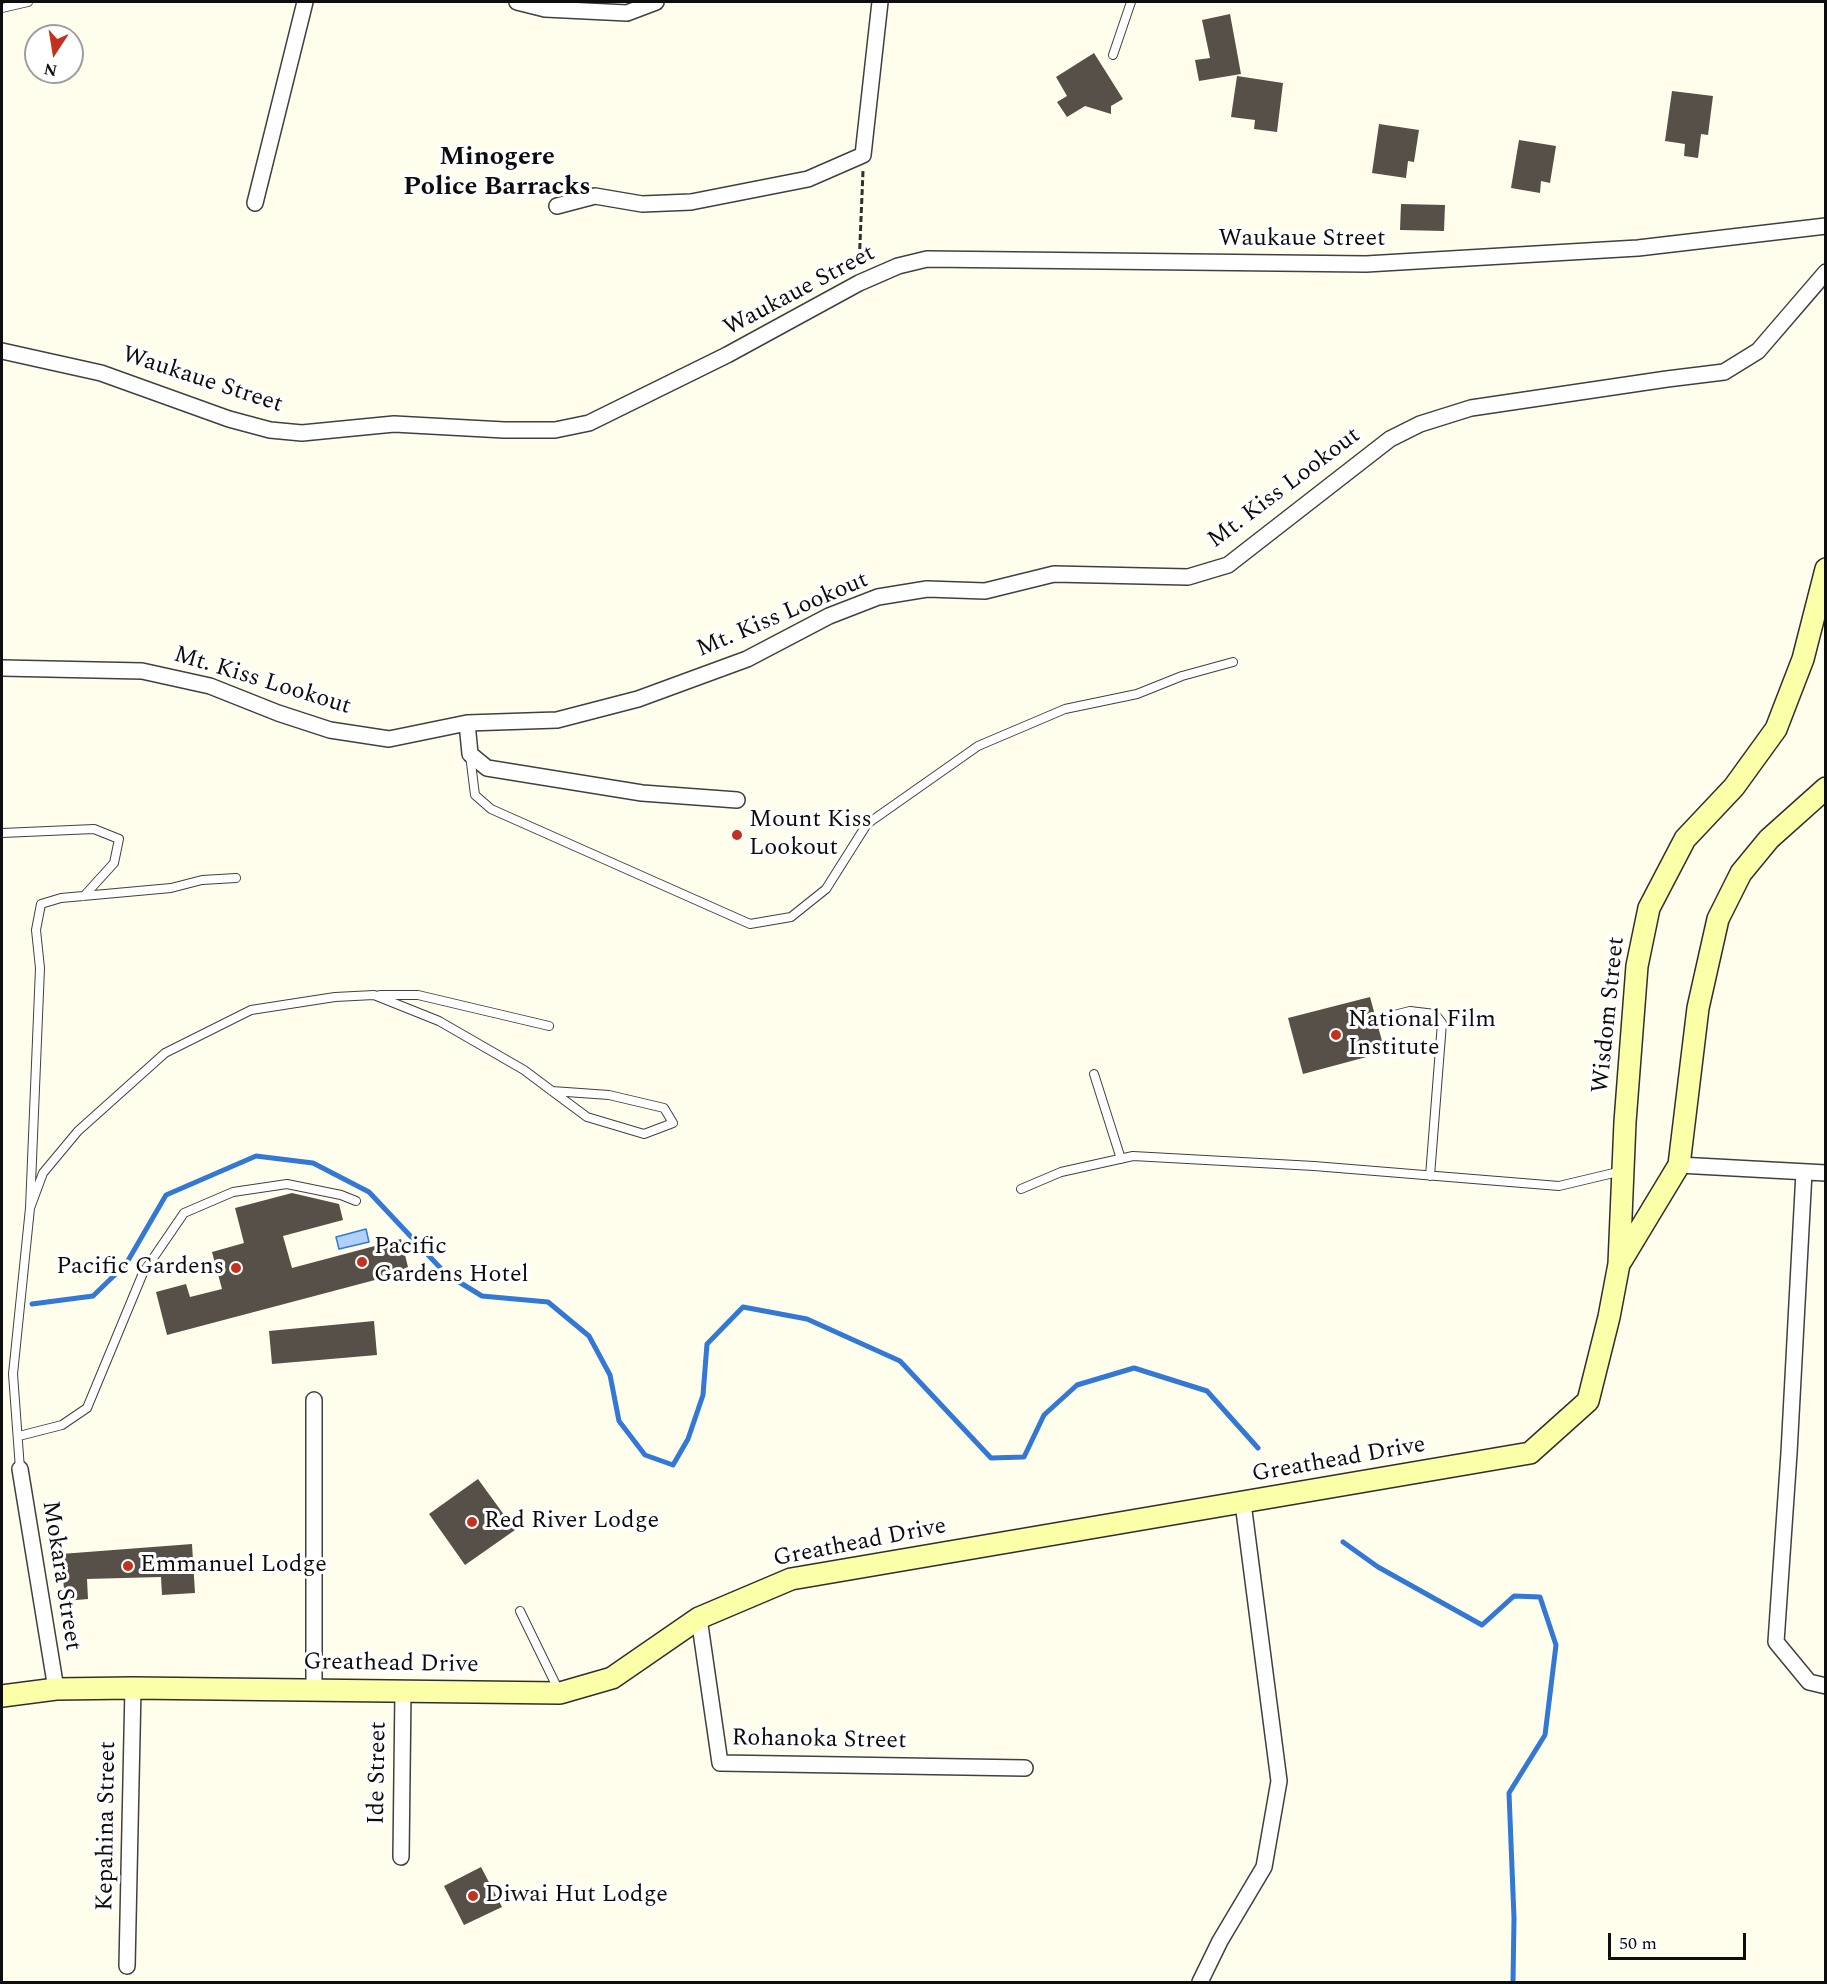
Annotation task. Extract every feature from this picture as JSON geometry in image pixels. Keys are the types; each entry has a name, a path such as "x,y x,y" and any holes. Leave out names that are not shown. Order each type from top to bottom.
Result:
{"street":[{"path":"255,203 305,2"},
{"path":"517,2 545,9 627,13 656,2"},
{"path":"557,206 595,196 642,204 691,202 808,179 863,155 880,2"},
{"name":"Waukaue Street","path":"2,351 101,373 229,419 270,430 302,433 394,424 504,430 555,430 589,423 727,355 859,283 898,266 927,259 1366,264 1638,248 1826,226"},
{"name":"Mt. Kiss Lookout","path":"2,668 142,671 210,686 278,713 330,730 388,739 467,723 557,720 638,699 747,658 829,615 878,597 927,589 985,591 1054,574 1188,576 1228,565 1390,440 1420,424 1471,408 1724,372 1758,351 1826,272"},
{"name":"Wisdom Street","path":"1619,1264 1636,966 1649,908 1685,839 1734,787 1776,729 1803,659 1826,569"},
{"path":"467,723 470,754 487,768 642,793 737,800"},
{"path":"1619,1264 1679,1165 1698,1008 1718,919 1741,873 1769,839 1826,788"},
{"path":"1679,1165 1826,1173"},
{"path":"1804,1172 1776,1642 1809,1682 1826,1686"},
{"name":"Greathead Drive","path":"2,1696 56,1689 133,1688 560,1693 612,1678 699,1618 791,1578 1530,1453 1588,1401 1609,1317 1619,1264"},
{"path":"314,1400 314,1689"},
{"name":"Mokara Street","path":"20,1469 56,1689"},
{"path":"1200,1983 1220,1941 1264,1867 1279,1781 1243,1503"},
{"name":"Rohanoka Street","path":"699,1618 720,1763 1025,1767"},
{"name":"Kepahina Street","path":"127,1965 133,1688"},
{"name":"Ide Street","path":"401,1857 403,1690"}],"lane":[{"path":"2,8 28,2"},
{"path":"1113,55 1131,2"},
{"path":"470,754 475,795 491,809 750,924 791,917 826,889 867,824 978,746 1065,709 1137,694 1182,676 1233,662"},
{"path":"2,833 94,829 119,839 114,863 84,896"},
{"path":"20,1469 13,1374 30,1208 40,968 36,930 41,904 61,898 171,888 202,880 236,878"},
{"path":"374,995 439,1021 524,1070 552,1091 587,1117 644,1134 673,1123 664,1108 609,1095 552,1091"},
{"path":"30,1208 43,1173 78,1131 165,1053 251,1010 335,997 418,995 549,1026"},
{"path":"1390,1017 1410,1011 1435,1014 1442,1023 1430,1176"},
{"path":"1094,1074 1121,1159"},
{"path":"1021,1189 1061,1172 1133,1156 1314,1166 1559,1186 1623,1171"},
{"path":"19,1436 62,1425 87,1408 143,1273 184,1213 233,1192 287,1184 341,1195 356,1201"},
{"path":"520,1611 560,1693"}],"path":[{"path":"859,283 863,155"}],"water":[{"path":"366,1229 369,1242 339,1249 336,1237"}],"building":[{"path":"1230,14 1241,74 1199,81 1195,60 1210,58 1202,20"},
{"path":"1094,53 1123,99 1111,106 1111,114 1085,106 1067,117 1057,102 1067,96 1056,77"},
{"path":"1237,76 1283,83 1277,132 1254,129 1255,120 1231,117"},
{"path":"1672,91 1713,96 1708,135 1701,134 1698,158 1684,156 1685,144 1665,141"},
{"path":"1379,124 1419,130 1414,162 1408,161 1406,178 1372,173"},
{"path":"1519,140 1556,146 1550,183 1541,181 1540,193 1511,188"},
{"path":"1401,204 1445,205 1444,231 1400,230"},
{"name":"National Film Institute","path":"1370,997 1385,1052 1303,1074 1288,1018"},
{"name":"Pacific Gardens Hotel","path":"292,1193 339,1204 343,1220 283,1236 292,1268 401,1239 409,1271 167,1335 156,1292 186,1284 190,1297 222,1289 212,1252 244,1243 235,1208"},
{"path":"374,1321 377,1355 272,1364 269,1331"},
{"name":"Red River Lodge","path":"478,1479 515,1530 465,1565 429,1514"},
{"name":"Emmanuel Lodge","path":"192,1544 195,1593 162,1595 161,1577 87,1579 88,1599 65,1601 61,1554"},
{"name":"Diwai Hut Lodge","path":"481,1867 502,1907 464,1925 444,1886"}],"waterway":[{"path":"32,1304 93,1296 126,1264 166,1195 256,1156 313,1163 369,1192 446,1274 482,1296 548,1302 589,1336 610,1375 619,1421 645,1455 673,1465 688,1439 703,1395 707,1344 743,1307 807,1319 900,1361 991,1458 1024,1457 1044,1415 1077,1385 1134,1368 1207,1391 1258,1448"},
{"path":"1343,1542 1378,1567 1482,1625 1514,1596 1540,1597 1556,1645 1545,1735 1509,1793 1514,1918 1513,1982"}],"place":[{"name":"Mount Kiss Lookout","path":"737,835"},
{"name":"National Film Institute","path":"1336,1035"},
{"name":"Pacific Gardens Hotel","path":"362,1262"},
{"name":"Pacific Gardens","path":"236,1268"},
{"name":"Red River Lodge","path":"472,1522"},
{"name":"Emmanuel Lodge","path":"128,1566"},
{"name":"Diwai Hut Lodge","path":"473,1896"}],"district":[{"name":"Minogere Police Barracks","path":"497,174"}]}
